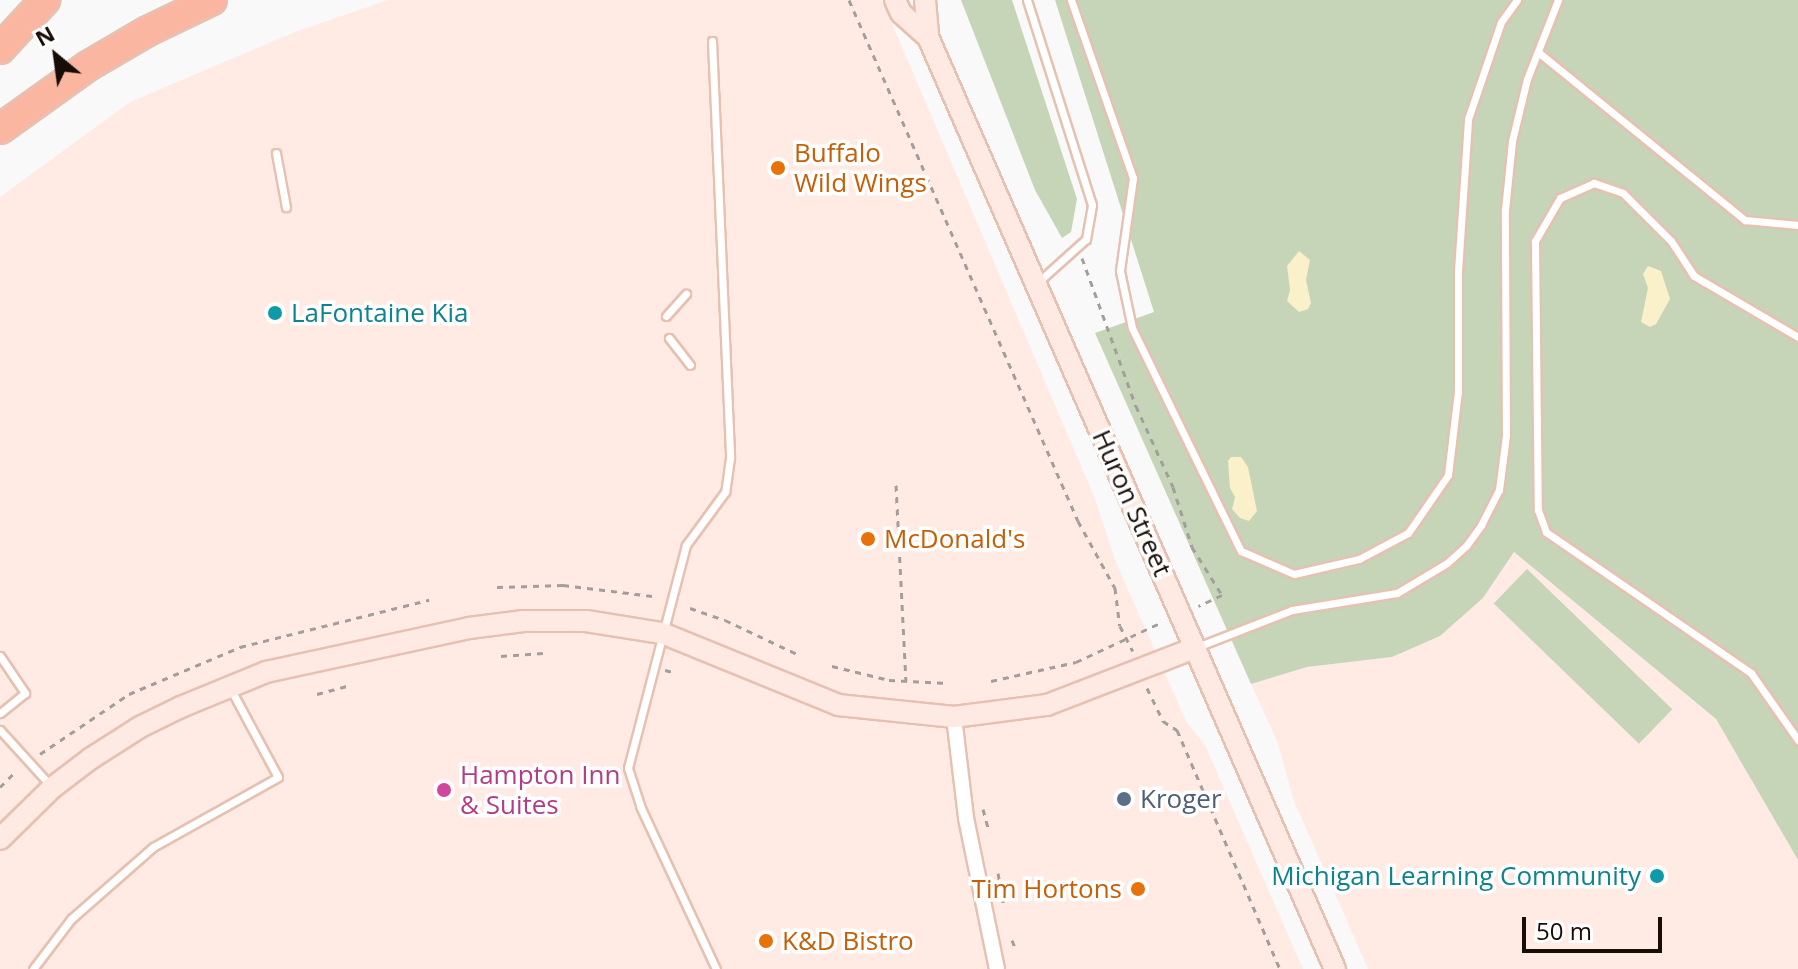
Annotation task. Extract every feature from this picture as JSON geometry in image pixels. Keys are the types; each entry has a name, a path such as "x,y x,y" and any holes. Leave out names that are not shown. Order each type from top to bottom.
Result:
{"highway":[{"path":"0,49 45,0"},
{"path":"0,129 88,66 212,0"}],"street":[{"path":"895,0 901,13 928,37"},
{"path":"925,0 928,37"},
{"name":"Huron Street","path":"928,37 1335,969"},
{"path":"0,839 52,788 140,727 229,686 266,672 469,628 524,621 586,621 662,633 838,705 954,717 1047,705 1195,648"},
{"path":"954,717 955,753 966,818 997,969"}],"lane":[{"path":"1027,0 1092,205 1086,239 1036,284"},
{"path":"1071,0 1133,178 1120,271 1132,328 1241,551 1294,574 1359,559 1408,533 1448,475 1458,391 1458,271 1468,119 1501,22 1517,0"},
{"path":"1195,648 1292,610 1397,593 1447,563 1466,546 1481,525 1499,490 1506,435 1505,210 1512,141 1527,79 1558,0"},
{"path":"712,41 730,458 725,492 686,545 628,768 640,806 716,969"},
{"path":"1538,52 1745,220 1798,225"},
{"path":"276,153 286,207"},
{"path":"1798,337 1694,276 1671,241 1623,193 1594,183 1560,198 1535,241 1538,510 1546,532 1751,673 1798,740"},
{"path":"666,316 686,294"},
{"path":"669,338 690,365"},
{"path":"0,656 25,693 0,713"},
{"path":"33,969 71,919 153,847 278,777 229,686"},
{"path":"0,730 52,788"}],"path":[{"path":"849,0 1078,521 1115,588 1120,626 1131,646"},
{"path":"1078,246 1136,406 1173,487 1192,547 1222,595 1217,597"},
{"path":"896,485 906,681"},
{"path":"497,587 563,585 652,596"},
{"path":"36,756 129,694 178,671 279,635 429,600"},
{"path":"690,608 725,620 797,654"},
{"path":"991,681 1062,667 1140,632"},
{"path":"501,656 543,653"},
{"path":"832,666 906,681 947,683"},
{"path":"317,694 347,686"},
{"path":"1150,695 1163,721 1177,730 1280,969"},
{"path":"0,787 16,771"},
{"path":"980,798 989,832"},
{"path":"998,873 1004,907"},
{"path":"1012,940 1016,950"}],"shaded area":[{"path":"388,0 882,0 1096,501 1115,560 1186,721 1205,745 1303,969 0,969 0,197 130,102 295,32"},
{"path":"1514,552 1716,719 1798,860 1798,969 1368,969 1294,801 1277,741 1251,684 1307,667 1392,657 1483,598"}],"green space":[{"path":"961,0 1012,0 1077,199 1071,232 1062,238 1035,190"},
{"path":"1055,0 1798,0 1798,860 1716,719 1514,552 1483,598 1440,636 1392,657 1307,667 1251,684 1095,333 1154,312"},
{"path":"1527,569 1672,709 1639,744 1494,604"}],"sand":[{"path":"1299,251 1310,260 1306,280 1311,303 1308,309 1299,312 1287,301 1290,290 1287,266"},
{"path":"1648,266 1661,271 1670,299 1656,324 1650,327 1641,322 1648,288 1643,274"},
{"path":"1231,457 1241,457 1248,467 1257,511 1249,521 1240,518 1232,509 1235,497 1230,488 1228,461"}],"place":[{"name":"Buffalo Wild Wings","path":"778,168"},
{"name":"LaFontaine Kia","path":"275,313"},
{"name":"McDonald's","path":"868,539"},
{"name":"Hampton Inn & Suites","path":"444,790"},
{"name":"Kroger","path":"1124,799"},
{"name":"Michigan Learning Community","path":"1657,876"},
{"name":"Tim Hortons","path":"1138,889"},
{"name":"K&D Bistro","path":"766,941"}]}
